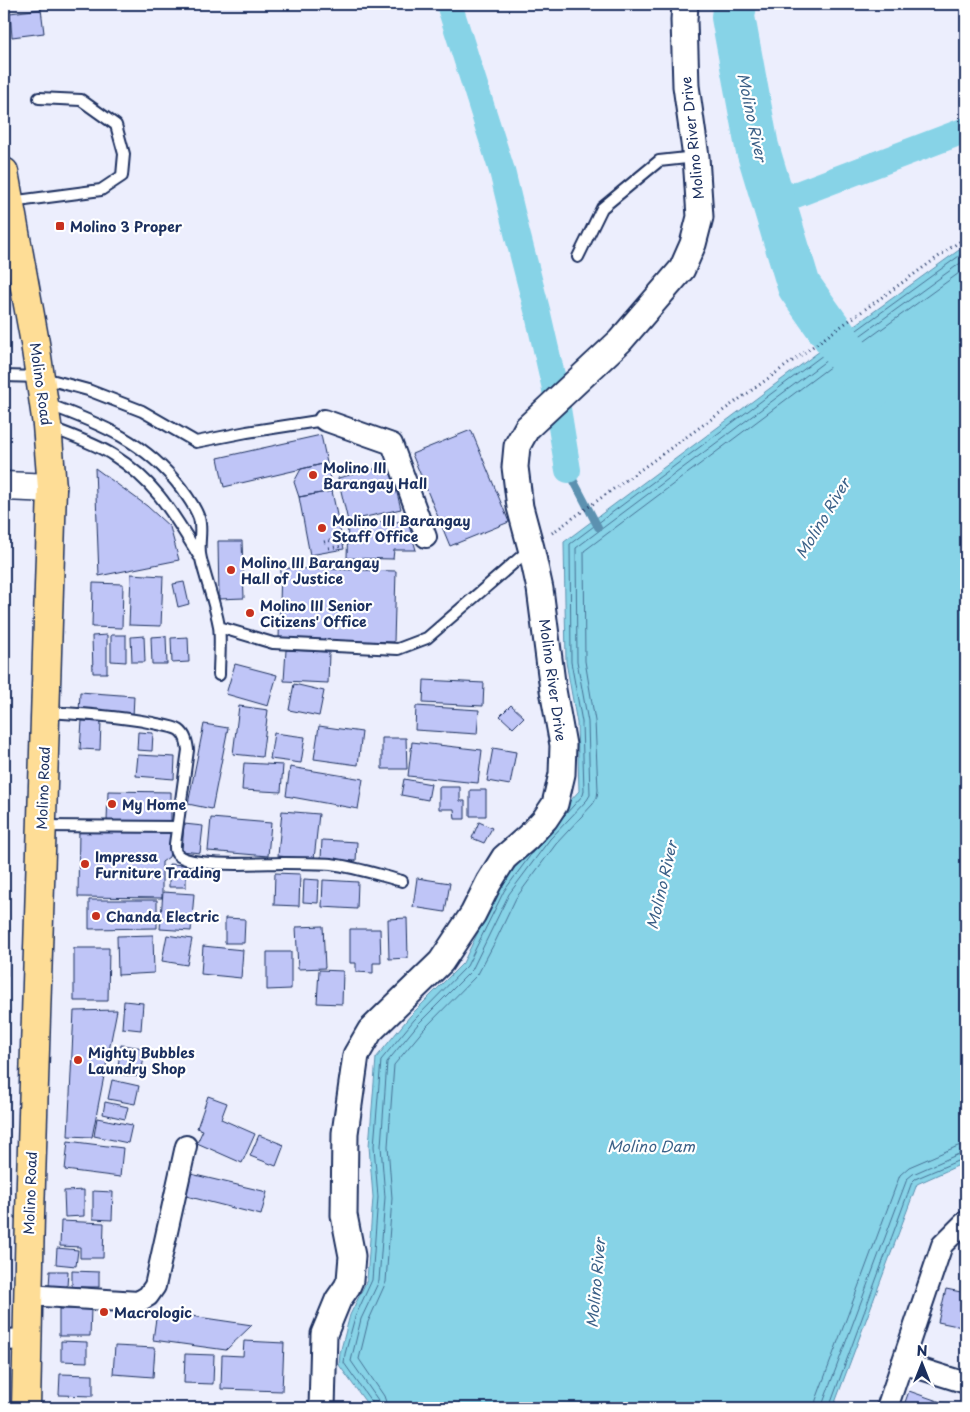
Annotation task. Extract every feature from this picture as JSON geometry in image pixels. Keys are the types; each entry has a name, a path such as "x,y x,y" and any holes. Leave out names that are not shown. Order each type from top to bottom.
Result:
{"main road":[{"name":"Molino Road","path":"5,184 36,343 46,414 52,488 28,1295 15,1340 26,1408"},
{"path":"4,486 52,488"}],"street":[{"name":"Molino River Drive","path":"322,1408 324,1334 338,1300 350,1280 352,1256 344,1215 345,1133 356,1055 370,1032 441,962 473,914 504,858 545,819 555,804 562,774 563,745 553,690 540,589 520,507 515,467 517,446 527,428 620,341 682,269 693,244 700,217 696,157 686,86 685,4"},
{"path":"324,420 392,444 426,537"},
{"path":"28,1295 138,1302 148,1296 155,1286 186,1146"},
{"path":"887,1408 942,1244 966,1221"},
{"path":"902,1363 966,1383"}],"lane":[{"path":"5,184 101,190 122,176 124,154 116,125 81,100 39,98"},
{"path":"578,257 602,208 658,161 696,157"},
{"path":"4,376 40,377 88,390 142,412 196,442 324,420"},
{"path":"46,414 111,454 143,477 173,514 200,556"},
{"path":"46,414 81,416 120,434 159,463 195,508 200,519 200,556 219,626 218,675"},
{"path":"219,626 273,643 398,649 427,638 531,548"},
{"path":"45,712 88,714 138,720 178,730 186,737 188,750 175,851 178,856 212,863 331,864 402,881"},
{"path":"41,826 177,827"}],"path":[{"path":"574,517 966,237"},
{"path":"324,542 339,538 341,546 329,548"}],"water":[{"name":"Molino Dam","path":"966,245 966,1162 917,1184 833,1408 370,1408 339,1365 340,1353 350,1315 367,1280 373,1197 369,1146 376,1058 410,1016 463,963 499,889 542,832 579,791 577,723 566,662 564,542 836,339"}],"building":[{"path":"41,9 44,33 12,37 10,13"},
{"path":"471,430 509,522 450,546 412,454"},
{"path":"321,435 327,463 224,487 218,458"},
{"name":"Molino III Barangay Hall","path":"327,463 332,491 299,497 294,482 301,469"},
{"path":"390,465 401,509 348,521 338,478"},
{"path":"95,468 147,506 170,527 179,560 99,576"},
{"name":"Molino III Barangay Staff Office","path":"332,491 344,549 310,555 299,497"},
{"path":"348,521 408,522 416,550 394,550 393,559 347,558"},
{"name":"Molino III Barangay Hall of Justice","path":"218,541 242,541 244,598 219,599"},
{"path":"281,568 396,571 394,642 279,639"},
{"path":"131,574 163,576 161,626 129,625"},
{"path":"184,582 189,604 178,607 173,584"},
{"path":"93,583 123,584 122,628 92,627"},
{"path":"107,635 107,673 93,673 92,636"},
{"path":"111,635 126,635 126,662 111,661"},
{"path":"144,636 145,662 132,662 131,637"},
{"path":"166,636 167,664 152,664 151,637"},
{"path":"188,637 189,662 172,663 171,638"},
{"path":"286,650 329,652 328,683 284,681"},
{"path":"235,664 277,675 268,706 226,694"},
{"path":"424,680 484,683 483,706 423,703"},
{"path":"294,684 324,691 319,716 289,710"},
{"path":"80,692 134,696 133,717 79,713"},
{"path":"511,705 524,717 513,728 500,716"},
{"path":"239,706 268,710 262,757 233,754"},
{"path":"416,706 479,710 477,734 415,730"},
{"path":"82,721 101,722 100,750 80,749"},
{"path":"204,724 228,728 212,809 188,804"},
{"path":"319,726 362,732 358,765 314,759"},
{"path":"138,732 153,733 152,751 137,750"},
{"path":"274,733 305,737 301,763 270,759"},
{"path":"382,738 406,738 407,769 382,769"},
{"path":"412,742 482,750 478,783 408,776"},
{"path":"493,748 516,752 510,785 487,781"},
{"path":"138,755 175,757 174,779 136,776"},
{"path":"244,763 283,765 281,792 242,790"},
{"path":"290,767 363,779 358,809 286,796"},
{"path":"404,779 431,784 428,800 401,795"},
{"path":"439,787 460,787 460,801 465,801 465,819 455,819 454,809 439,809"},
{"path":"470,790 486,790 486,816 470,816"},
{"path":"108,791 171,792 171,823 107,822"},
{"path":"282,811 319,814 314,859 278,856"},
{"path":"211,818 271,823 268,856 208,851"},
{"path":"479,822 492,828 484,843 472,838"},
{"path":"184,824 203,826 200,853 182,851"},
{"path":"79,829 175,831 169,857 162,862 162,898 78,897"},
{"path":"322,840 357,842 356,861 321,859"},
{"path":"169,864 186,865 186,887 169,887"},
{"path":"275,873 300,874 299,906 274,905"},
{"path":"417,878 450,883 445,912 413,907"},
{"path":"304,879 319,880 318,903 303,902"},
{"path":"323,880 358,882 357,909 322,907"},
{"path":"163,892 194,894 191,931 160,929"},
{"path":"89,900 157,900 157,928 89,929"},
{"path":"225,918 245,919 244,943 225,943"},
{"path":"407,918 408,958 389,959 388,919"},
{"path":"323,926 325,968 298,969 296,927"},
{"path":"350,929 380,929 381,963 373,963 373,973 356,972 356,963 350,963"},
{"path":"153,935 154,973 118,975 117,936"},
{"path":"167,935 192,939 187,965 162,961"},
{"path":"203,946 243,950 241,978 201,974"},
{"path":"4,948 7,948 7,977 4,977"},
{"path":"74,948 109,948 108,1001 74,1001"},
{"path":"267,952 291,952 291,989 267,990"},
{"path":"319,970 343,971 342,1004 317,1003"},
{"path":"124,1001 143,1003 141,1030 122,1028"},
{"path":"117,1010 92,1137 68,1136 74,1011"},
{"path":"121,1045 145,1048 141,1077 117,1074"},
{"path":"112,1080 139,1086 135,1104 108,1099"},
{"path":"208,1096 227,1103 221,1119 255,1134 242,1163 197,1143 203,1130 197,1128"},
{"path":"105,1102 128,1107 125,1119 103,1114"},
{"path":"97,1118 132,1125 128,1143 94,1136"},
{"path":"259,1135 284,1145 276,1166 250,1156"},
{"path":"68,1141 123,1148 120,1177 65,1170"},
{"path":"191,1174 267,1192 261,1215 186,1196"},
{"path":"84,1190 84,1216 65,1217 64,1191"},
{"path":"93,1191 113,1192 112,1220 93,1219"},
{"path":"61,1221 104,1223 103,1258 80,1258 80,1247 60,1246"},
{"path":"57,1248 78,1250 76,1266 56,1264"},
{"path":"50,1271 68,1271 67,1287 49,1286"},
{"path":"72,1271 99,1272 99,1287 72,1287"},
{"path":"946,1289 966,1293 966,1309 962,1327 938,1322"},
{"path":"59,1309 91,1309 90,1336 59,1336"},
{"path":"157,1311 252,1325 226,1350 153,1340"},
{"path":"61,1341 87,1342 87,1362 61,1361"},
{"path":"244,1341 284,1343 282,1391 221,1389 222,1355 243,1356"},
{"path":"115,1346 155,1348 153,1377 113,1374"},
{"path":"185,1354 214,1355 213,1384 184,1383"},
{"path":"60,1374 93,1375 93,1396 59,1395"},
{"path":"909,1391 949,1405 948,1408 903,1408"},
{"path":"302,1404 302,1408 287,1408 287,1405"}],"waterway":[{"path":"449,4 502,171 554,384 568,470"},
{"name":"Molino River","path":"735,4 733,17 757,147 799,286 871,388"},
{"path":"774,203 966,130"},
{"path":"568,470 598,527"}],"place":[{"name":"Molino 3 Proper","path":"60,226"},
{"name":"Molino III Barangay Hall","path":"313,475"},
{"name":"Molino III Barangay Staff Office","path":"322,528"},
{"name":"Molino III Barangay Hall of Justice","path":"231,570"},
{"name":"Molino III Senior Citizens' Office","path":"250,613"},
{"name":"My Home","path":"112,804"},
{"name":"Impressa Furniture Trading","path":"85,864"},
{"name":"Chanda Electric","path":"96,916"},
{"name":"Mighty Bubbles Laundry Shop","path":"78,1060"},
{"name":"Macrologic","path":"104,1312"}]}
